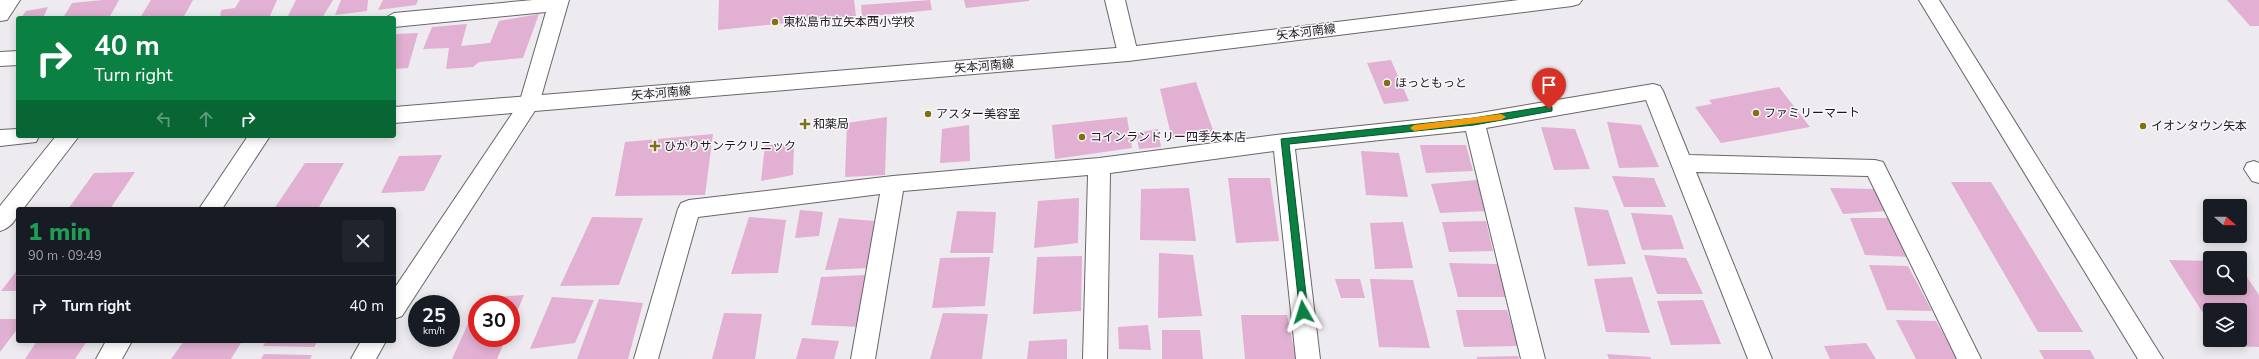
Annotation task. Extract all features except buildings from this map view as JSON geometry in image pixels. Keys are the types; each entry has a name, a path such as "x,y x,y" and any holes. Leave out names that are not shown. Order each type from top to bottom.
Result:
{"street":[{"path":"1115,0 1128,54"},
{"name":"矢本河南線","path":"396,115 1128,54 1572,0"},
{"path":"1929,0 2152,359"},
{"path":"396,20 559,2 528,104 396,307"},
{"path":"0,59 16,58"},
{"path":"646,359 689,209 893,184 1099,166 1284,142 1474,122 1653,91 1760,359"},
{"path":"1474,122 1533,359"},
{"path":"0,138 16,137"},
{"path":"0,222 66,138"},
{"path":"211,207 258,138"},
{"path":"1284,142 1308,359"},
{"path":"1681,163 1874,168 1969,359"},
{"path":"1095,359 1099,166"},
{"path":"863,359 893,184"},
{"path":"108,359 119,343"},
{"path":"363,359 373,343"}],"slow traffic":[{"path":"1414,128 1474,122 1501,117"}],"place":[{"name":"東松島市立矢本西小学校","path":"775,22"},
{"name":"ほっともっと","path":"1387,83"},
{"name":"ファミリーマート","path":"1756,113"},
{"name":"アスター美容室","path":"928,114"},
{"name":"和薬局","path":"805,124"},
{"name":"イオンタウン矢本","path":"2143,126"},
{"name":"コインランドリー四季矢本店","path":"1082,137"},
{"name":"ひかりサンテクリニック","path":"655,146"}],"route":[{"path":"1303,312 1284,142 1474,122 1549,109"}]}
